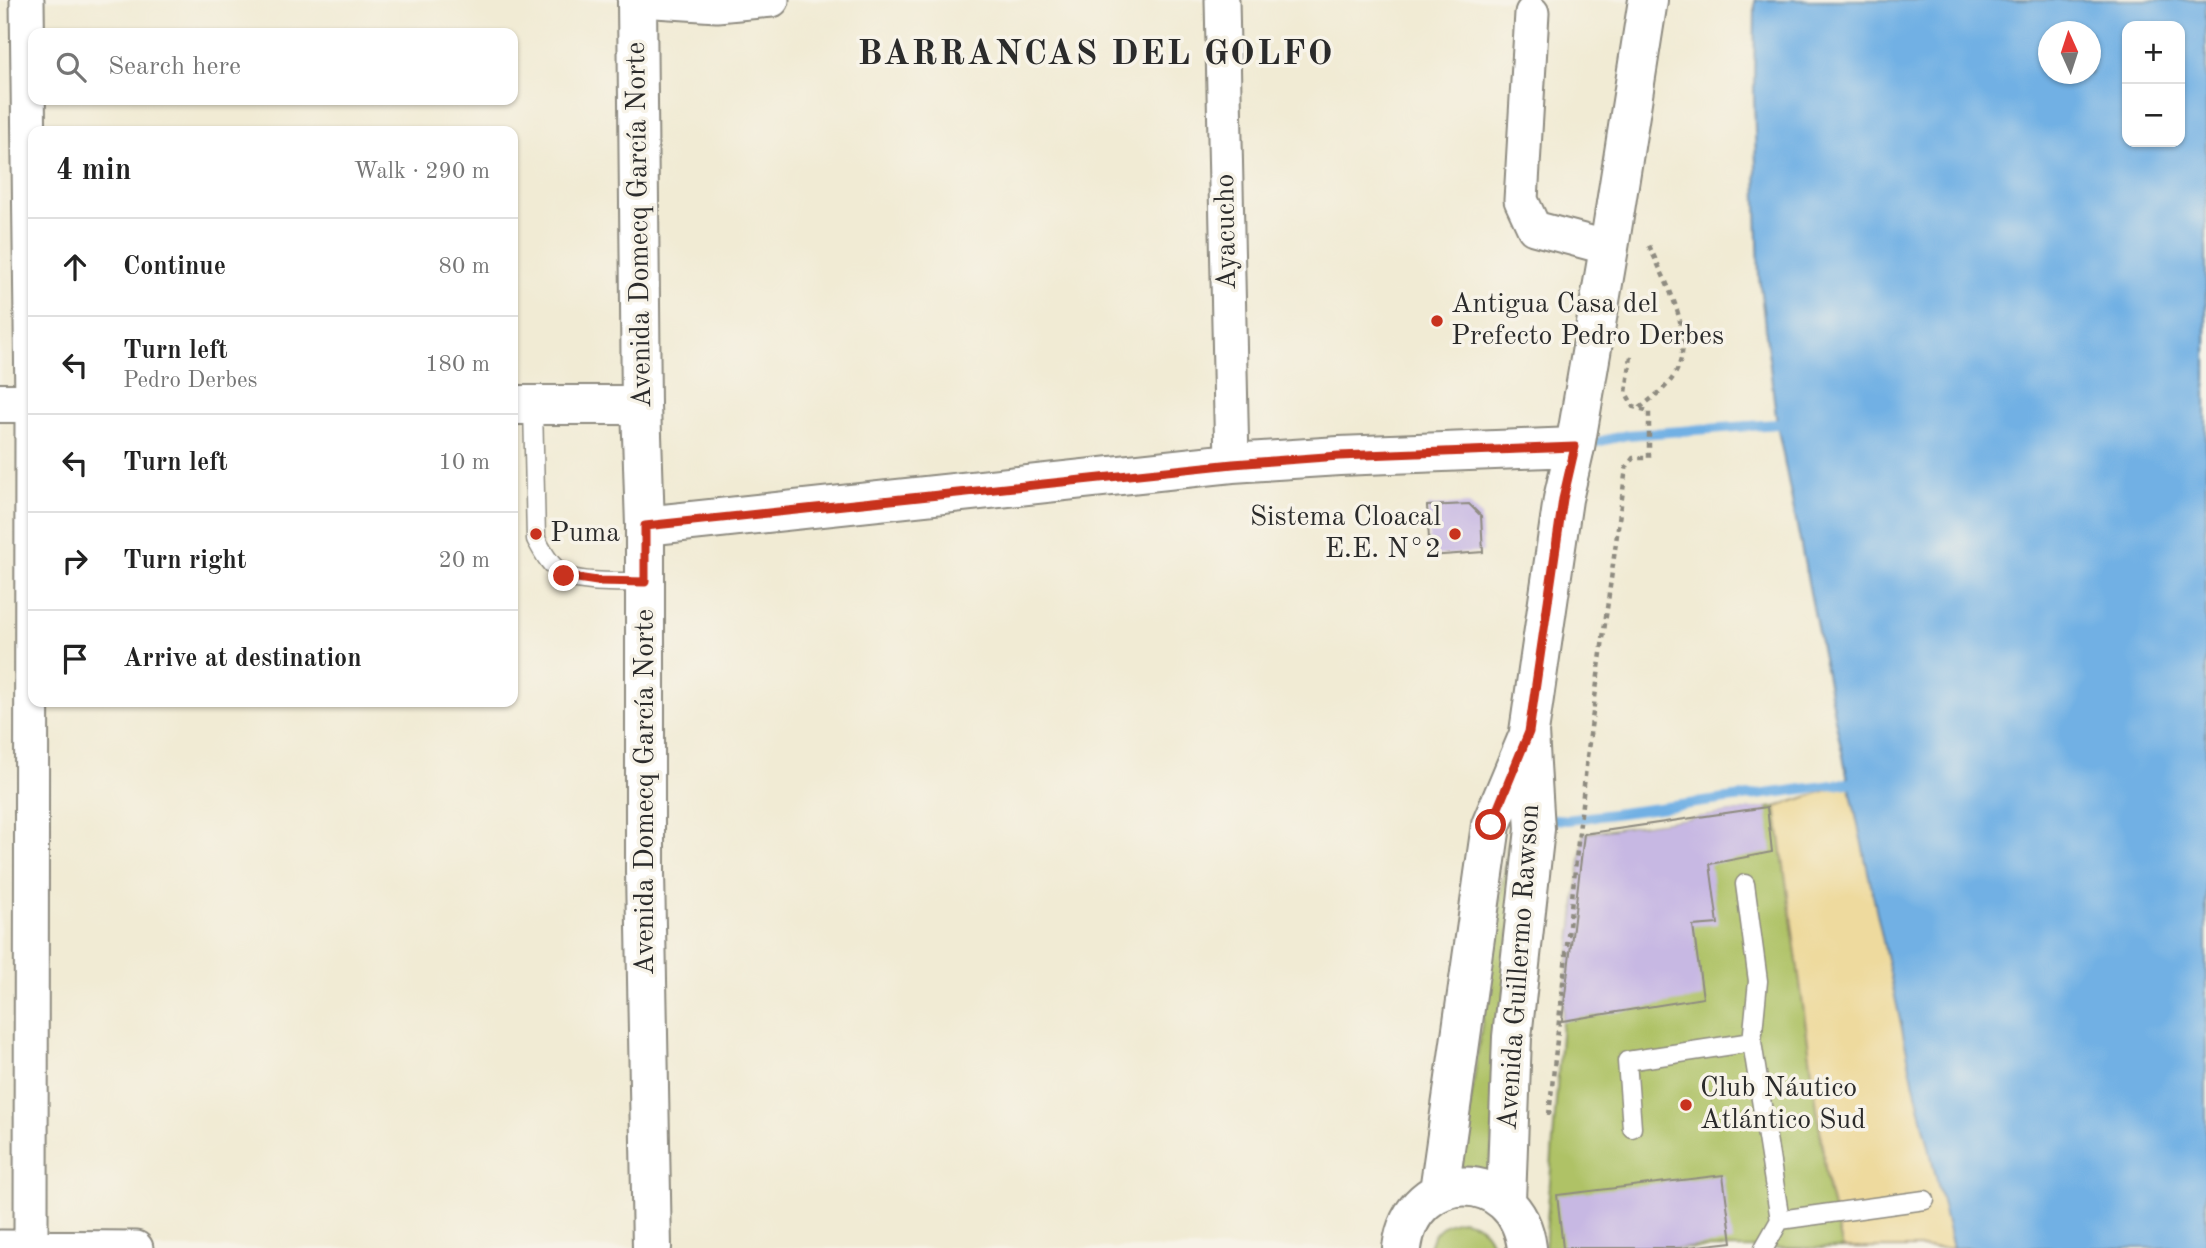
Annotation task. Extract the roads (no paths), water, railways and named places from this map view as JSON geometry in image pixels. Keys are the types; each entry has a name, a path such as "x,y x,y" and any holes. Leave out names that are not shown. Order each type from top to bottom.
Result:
{"main road":[{"name":"Avenida Domecq García Norte","path":"639,0 641,405 645,526 645,858 652,1248"},
{"name":"Avenida Guillermo Rawson","path":"1506,1201 1512,1037 1535,829 1529,732 1563,499 1627,252 1648,0"},
{"path":"523,405 641,405"},
{"path":"645,526 1233,464 1339,456 1575,447"},
{"name":"Avenida Guillermo Rawson","path":"1439,1191 1491,825 1529,732"},
{"path":"1402,1248 1406,1227 1416,1208 1439,1191 1456,1186 1491,1192 1506,1201 1525,1231 1527,1248"}],"street":[{"path":"27,0 22,403 20,1247 136,1248"},
{"path":"639,0 717,5 772,0"},
{"name":"Ayacucho","path":"1222,0 1233,464"},
{"path":"1532,13 1521,200 1534,229 1627,252"}],"lane":[{"path":"523,405 536,539 546,558 564,576 597,581 645,582"},
{"path":"1745,884 1758,981 1752,1042 1780,1220 1764,1248"},
{"path":"1632,1128 1627,1061 1752,1042"},
{"path":"1780,1220 1925,1200"}],"water":[{"path":"1755,0 2206,0 2206,1248 1953,1248 1913,1080 1835,719 1777,424 1759,277 1754,96"}],"waterway":[{"path":"1584,445 1627,435 1777,424"},
{"path":"1541,818 1567,820 1849,783"}],"place":[{"name":"Antigua Casa del Prefecto Pedro Derbes","path":"1437,321"},
{"name":"Puma","path":"536,534"},
{"name":"Sistema Cloacal E.E. N°2","path":"1455,534"},
{"name":"Club Náutico Atlántico Sud","path":"1686,1105"}],"district":[{"name":"BARRANCAS DEL GOLFO","path":"1096,54"}]}
